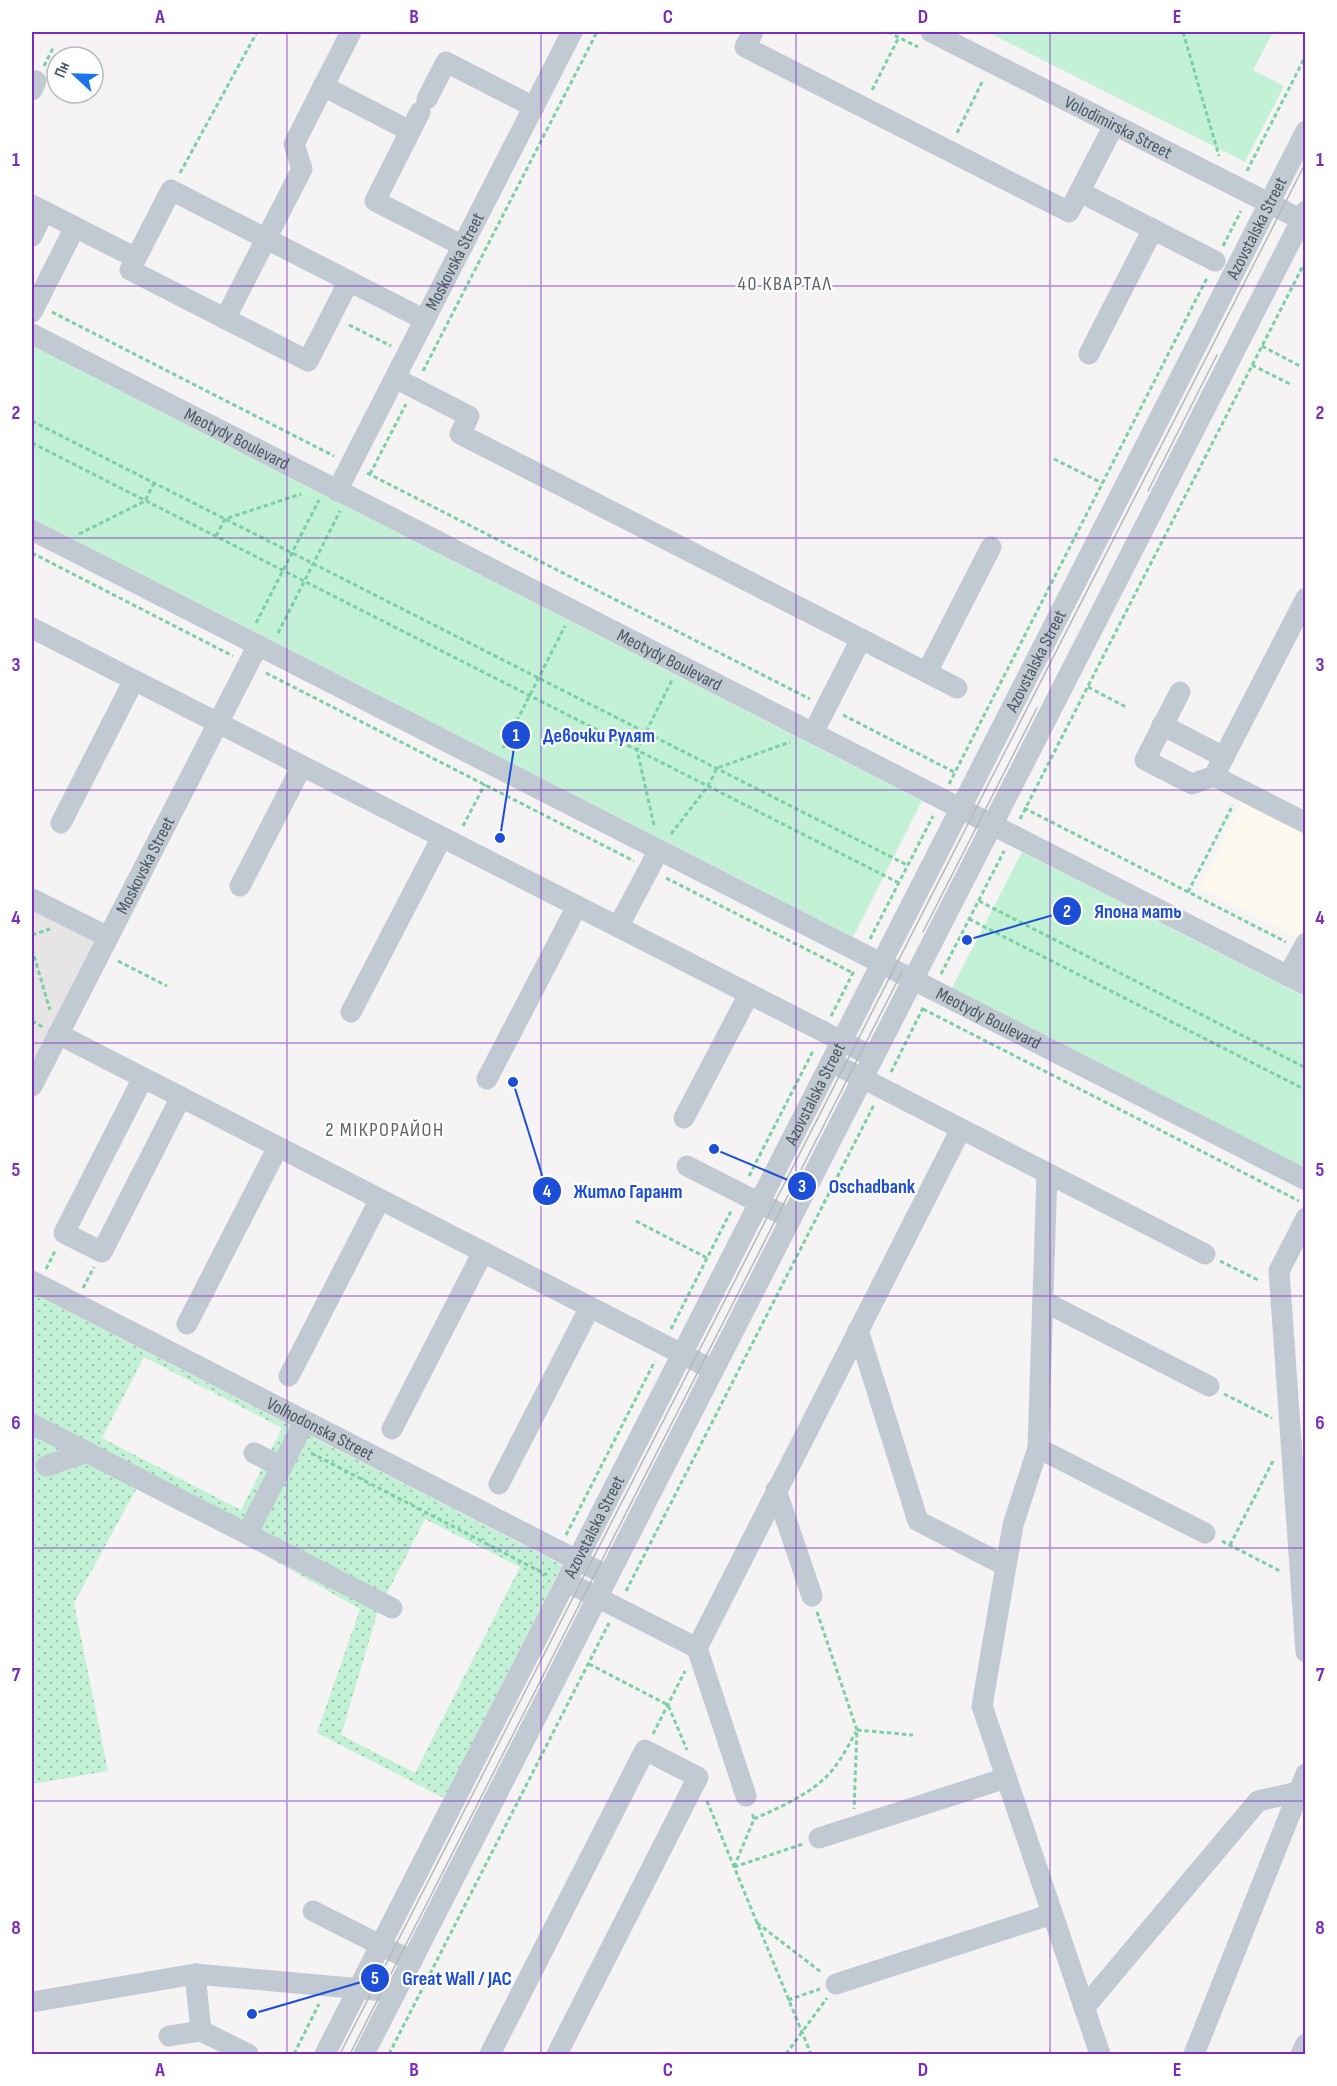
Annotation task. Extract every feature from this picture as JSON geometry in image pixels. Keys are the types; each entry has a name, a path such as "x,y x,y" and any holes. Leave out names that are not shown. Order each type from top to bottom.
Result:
{"street":[{"path":"225,319 302,169 294,144 351,32"},
{"name":"Moskovska Street","path":"337,491 572,32"},
{"path":"753,32 745,47 1069,212 1114,125"},
{"name":"Volodimirska Street","path":"931,32 1269,203 1304,218"},
{"path":"463,246 375,201 419,114 446,62 534,107"},
{"path":"323,86 419,114"},
{"name":"Azovstalska Street","path":"331,2053 359,1988 682,1354 750,1198 842,1041 882,963 951,804 1305,131"},
{"path":"349,281 308,361 130,270 171,190 266,239 349,281 425,320"},
{"path":"1080,192 1215,261"},
{"path":"32,236 38,208 136,258"},
{"name":"Azovstalska Street","path":"364,2055 1304,218"},
{"path":"34,308 75,227"},
{"path":"1089,354 1153,229"},
{"name":"Meotydy Boulevard","path":"32,334 1297,980"},
{"path":"395,378 469,416 460,434 957,688"},
{"name":"Meotydy Boulevard","path":"32,530 258,645 654,860 882,963 1305,1180"},
{"path":"927,672 991,547"},
{"path":"1180,692 1145,760 1192,784 1214,776 1305,598"},
{"path":"32,628 873,1058"},
{"path":"813,733 861,639"},
{"name":"Moskovska Street","path":"32,1086 258,645"},
{"path":"61,823 134,680"},
{"path":"1162,725 1224,757"},
{"path":"240,886 302,766"},
{"path":"1214,776 1305,823"},
{"path":"351,1012 442,837"},
{"path":"618,927 654,860"},
{"path":"32,899 104,944"},
{"path":"488,1079 577,906"},
{"path":"1297,980 1304,946"},
{"path":"684,1118 749,994"},
{"path":"58,1034 713,1370"},
{"path":"831,1062 1206,1254"},
{"path":"143,1078 64,1233 102,1252 181,1097"},
{"path":"697,1648 961,1129"},
{"path":"187,1324 278,1147"},
{"path":"687,1166 790,1219"},
{"path":"1047,1173 1038,1448 1013,1525 982,1706 1100,2055"},
{"path":"289,1376 380,1199"},
{"path":"1305,1218 1279,1271 1298,1431 1305,1652"},
{"path":"392,1429 483,1252"},
{"name":"Volhodonska Street","path":"35,1282 608,1576"},
{"path":"1043,1301 1209,1386"},
{"path":"499,1484 590,1307"},
{"path":"858,1330 918,1521 1006,1566"},
{"path":"247,1534 305,1421"},
{"path":"32,1424 392,1608"},
{"path":"1038,1448 1206,1533"},
{"path":"46,1466 87,1452"},
{"path":"254,1453 282,1467"},
{"path":"776,1490 812,1596"},
{"path":"567,1582 697,1648 746,1796"},
{"path":"490,2055 645,1750 698,1777 557,2055"},
{"path":"819,1839 1006,1778"},
{"path":"1084,2008 1258,1801 1302,1783"},
{"path":"1194,2055 1302,1783"},
{"path":"313,1911 412,1961"},
{"path":"836,1984 1052,1914"},
{"path":"32,2002 195,1974 396,1992"},
{"path":"195,1974 201,2031"},
{"path":"169,2036 201,2031 248,2055"},
{"path":"1301,2055 1305,2044"}],"path":[{"path":"171,190 257,32"},
{"path":"370,474 597,32"},
{"path":"1183,32 1219,156"},
{"path":"863,107 899,37"},
{"path":"1247,170 1305,55"},
{"path":"948,150 984,80"},
{"path":"562,1544 707,1258 750,1198 823,1032 908,865 951,804 955,773 1241,211"},
{"path":"632,1580 1305,260"},
{"path":"34,308 351,464 955,773"},
{"path":"331,316 396,349"},
{"path":"1262,346 1300,366"},
{"path":"1252,365 1290,384"},
{"path":"32,421 908,865"},
{"path":"32,443 899,883"},
{"path":"1054,459 1102,483"},
{"path":"33,554 59,544 146,501 154,483"},
{"path":"216,536 225,519 337,491"},
{"path":"258,645 283,570 292,553 337,491"},
{"path":"258,645 314,564 337,491"},
{"path":"33,554 248,664 654,860 853,973"},
{"path":"530,696 586,585"},
{"path":"654,860 637,750 693,639"},
{"path":"1088,687 1126,707"},
{"path":"654,860 708,786 717,768 813,733"},
{"path":"1188,892 1240,790"},
{"path":"1025,809 1188,892 1304,946"},
{"path":"978,901 1305,1068"},
{"path":"969,919 1305,1090"},
{"path":"104,944 167,986"},
{"path":"32,949 58,1034"},
{"path":"923,1009 1305,1204"},
{"path":"636,1221 707,1258"},
{"path":"35,1282 64,1233"},
{"path":"75,1304 102,1252"},
{"path":"1206,1254 1280,1292"},
{"path":"1209,1386 1298,1431"},
{"path":"293,1444 547,1574"},
{"path":"1230,1545 1275,1457"},
{"path":"1206,1533 1303,1583"},
{"path":"812,1596 857,1730 854,1827"},
{"path":"389,2055 614,1615"},
{"path":"645,1750 697,1648"},
{"path":"588,1664 668,1705 811,2055"},
{"path":"857,1730 913,1735"},
{"path":"734,1867 754,1819 790,1802 824,1779 843,1756 857,1730"},
{"path":"734,1867 819,1839"},
{"path":"757,1922 836,1984"},
{"path":"788,2000 836,1984"},
{"path":"786,2055 836,1984"},
{"path":"294,2055 328,1986"}],"shaded area":[{"path":"1243,800 1305,832 1305,923 1298,938 1199,888"},
{"path":"32,911 94,942 32,1063"}],"green space":[{"path":"987,32 1273,32 1253,70 1284,86 1245,162"},
{"path":"32,346 922,801 853,937 32,518"},
{"path":"1022,852 1305,997 1305,1168 952,988"},
{"path":"32,1293 562,1565 444,1798 317,1733 360,1609 139,1484 74,1603 108,1771 32,1784","holes":["144,1357 282,1428 241,1510 102,1438","425,1519 520,1567 415,1773 341,1735 378,1611"]}],"tram line":[{"path":"340,2054 1306,162"},
{"path":"1148,491 1217,355"},
{"path":"923,932 1037,708"},
{"path":"350,2054 902,972"}],"place":[{"name":"Девочки Рулят","path":"500,838"},
{"name":"Япона мать","path":"967,940"},
{"name":"Житло Гарант","path":"513,1082"},
{"name":"Oschadbank","path":"714,1149"},
{"name":"Great Wall / JAC","path":"252,2014"}],"district":[{"name":"40 КВАРТАЛ","path":"785,284"},
{"name":"2 МІКРОРАЙОН","path":"385,1130"}]}
